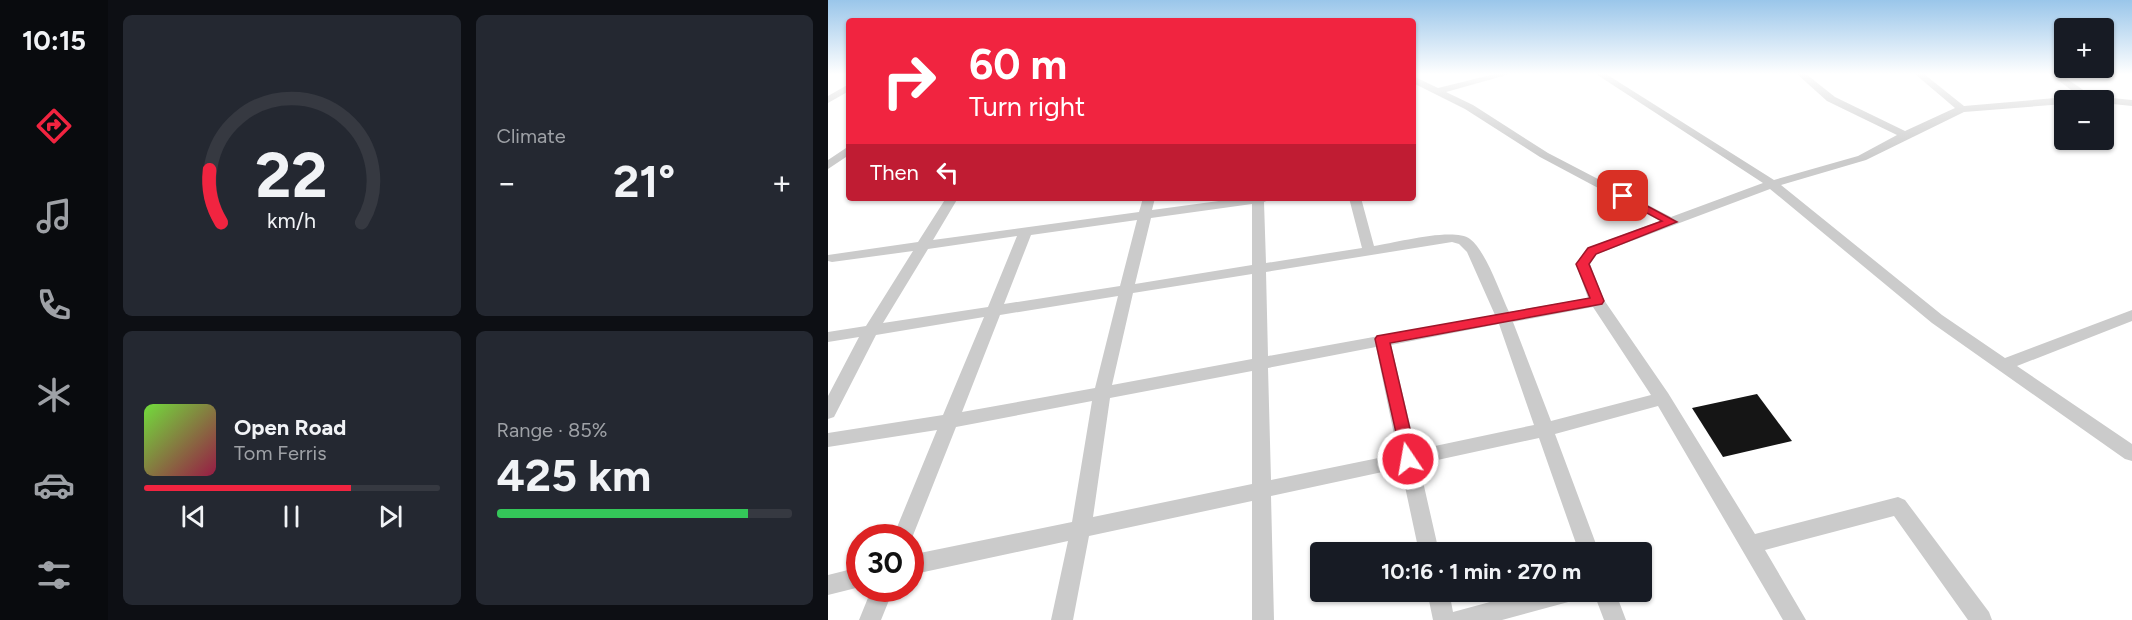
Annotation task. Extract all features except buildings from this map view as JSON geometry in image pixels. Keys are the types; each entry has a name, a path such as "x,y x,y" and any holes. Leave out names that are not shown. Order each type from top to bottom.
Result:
{"street":[{"path":"1459,103 1521,138 1544,155 1671,222"},
{"path":"1645,103 1772,184 1937,319 2132,454"},
{"path":"1839,103 1905,135"},
{"path":"1955,103 1962,109"},
{"path":"1795,620 1662,398 1598,301 1583,264 1592,251 1772,184 1862,158 1962,109 2041,103"},
{"path":"828,166 846,151"},
{"path":"828,412 872,330 950,201"},
{"path":"832,258 1026,231 1147,207 1232,201"},
{"path":"1261,201 1258,269 1263,620"},
{"path":"1356,201 1369,251"},
{"path":"1062,620 1080,529 1102,392 1147,207"},
{"path":"908,524 1026,231"},
{"path":"828,337 1452,238 1464,241 1473,250 1504,318 1585,542"},
{"path":"828,440 950,420 1598,301"},
{"path":"2003,365 2132,315"},
{"path":"1382,339 1427,542"},
{"path":"924,563 1545,430 1662,398"},
{"path":"1750,545 1898,506 1981,620"},
{"path":"828,585 846,580"},
{"path":"870,620 877,602"},
{"path":"1440,602 1444,620"},
{"path":"1460,620 1530,602"},
{"path":"1608,602 1615,620"}],"route":[{"path":"1408,459 1382,339 1598,301 1583,264 1592,251 1671,222 1623,196"}]}
